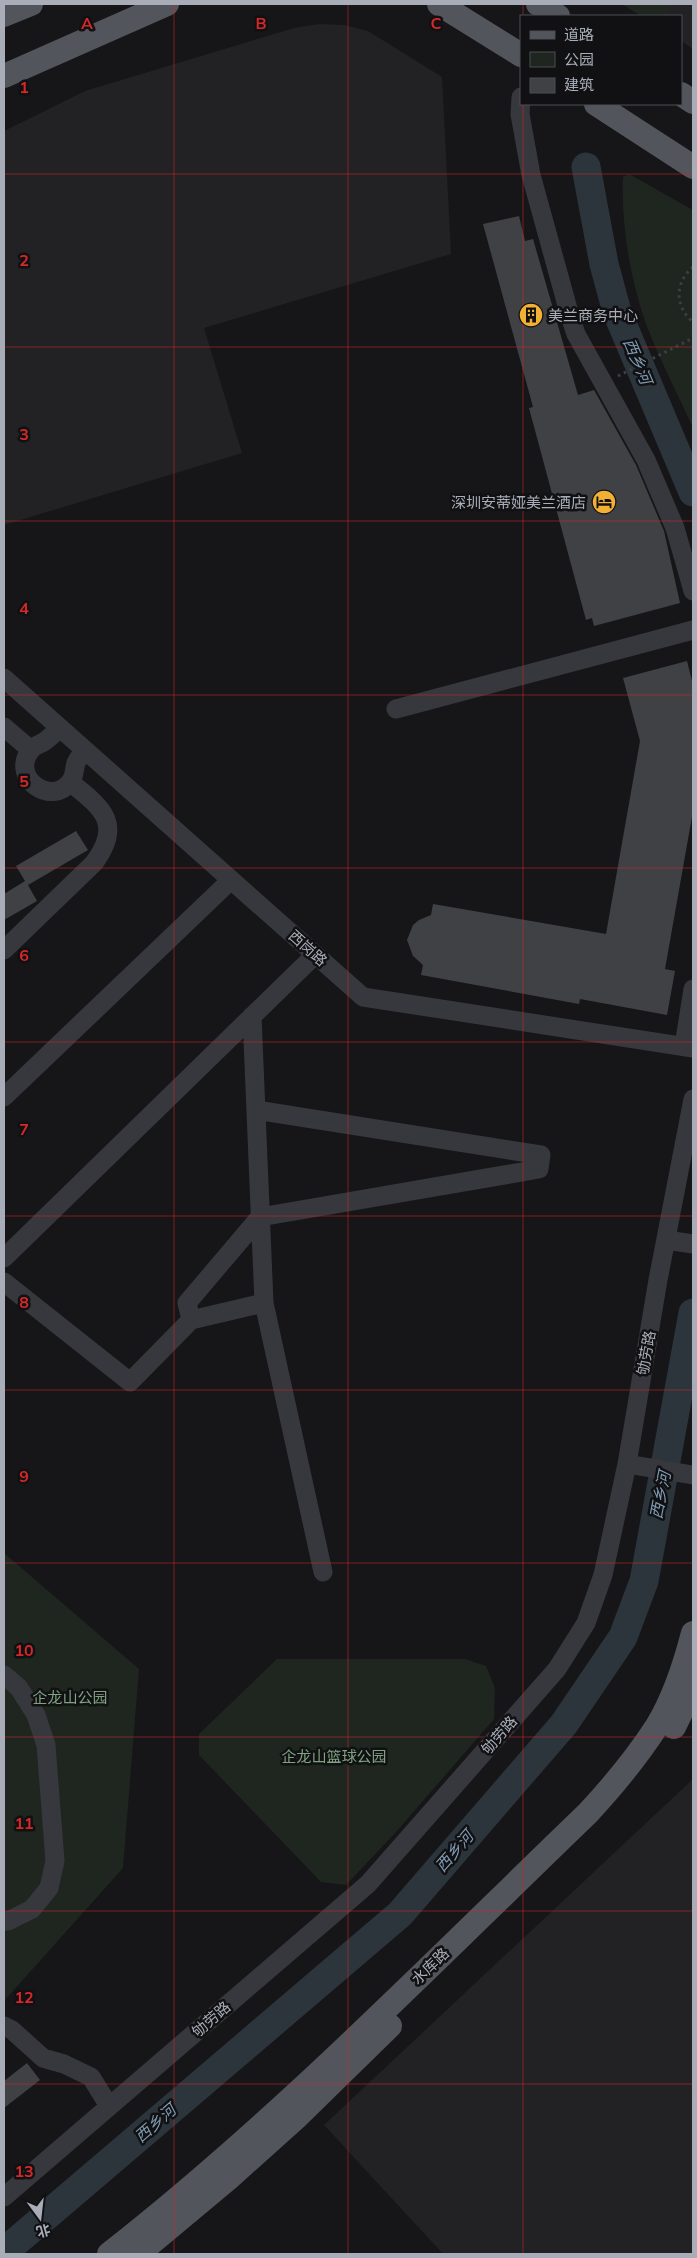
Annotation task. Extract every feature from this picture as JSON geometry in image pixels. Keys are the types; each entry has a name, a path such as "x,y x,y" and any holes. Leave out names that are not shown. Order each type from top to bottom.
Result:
{"main road":[{"path":"439,4 520,54"},
{"path":"538,4 556,15"},
{"path":"4,76 168,5"},
{"path":"682,95 693,102"},
{"path":"598,105 693,168"},
{"name":"水库路","path":"138,2254 229,2178 298,2116 627,1794 651,1764 670,1734 685,1702 693,1633"},
{"name":"水库路","path":"109,2254 218,2165 286,2103 588,1814 639,1752 658,1724 685,1702"}],"street":[{"path":"521,105 520,114 531,175 576,334 646,460 675,528 693,591"},
{"path":"396,709 693,630"},
{"name":"西岗路","path":"4,678 363,997 689,1047"},
{"path":"4,727 31,750"},
{"path":"60,728 45,741 36,745 26,757 24,770 30,782 36,788 49,792 62,789 70,782 75,772 76,763 84,750"},
{"path":"4,950 94,863 104,850 108,834 107,820 99,806 70,782"},
{"path":"4,1097 231,880"},
{"path":"4,1258 315,954"},
{"path":"689,1047 693,989"},
{"path":"252,1016 264,1303 323,1572"},
{"name":"劬劳路","path":"4,2197 368,1884 557,1669 586,1623 604,1575 626,1464 678,1242 693,1099"},
{"path":"191,1320 187,1303 260,1217 539,1169 541,1155 256,1110"},
{"path":"4,1282 130,1382 191,1320 264,1303"},
{"path":"626,1464 693,1475"},
{"path":"4,1675 19,1688 36,1714 46,1745 55,1861 49,1888 32,1909 8,1921 4,1921"},
{"path":"4,2026 12,2030 43,2058 64,2064 91,2077 110,2106"}],"path":[{"path":"693,267 680,283 679,300 683,310 693,322"},
{"path":"616,378 693,338"}],"shaded area":[{"path":"668,4 693,4 693,49 682,42 682,15 668,15"},
{"path":"319,24 344,25 368,31 442,77 451,254 204,328 242,453 4,525 4,131 85,91 294,28"},
{"path":"693,1779 693,2254 443,2254 324,2125"}],"green space":[{"path":"622,4 668,4 668,15 639,15"},
{"path":"629,174 693,210 693,428 651,337 635,288 625,232 623,195 623,177"},
{"name":"企龙山公园","path":"4,1553 139,1669 123,1868 4,2001"},
{"name":"企龙山篮球公园","path":"277,1659 465,1659 486,1666 495,1688 494,1719 396,1832 346,1885 321,1882 199,1755 199,1734"}],"building":[{"name":"深圳安蒂娅美兰酒店","path":"519,216 525,241 533,239 578,395 594,390 636,465 664,531 680,603 594,626 592,618 586,620 529,408 533,407 483,224"},
{"path":"687,661 693,685 693,811 665,969 675,971 667,1015 580,999 579,1004 421,975 423,965 413,956 407,940 413,925 431,915 433,904 606,934 640,741 623,678"},
{"path":"76,831 88,850 28,885 37,901 4,920 4,894 25,881 16,866"},
{"path":"27,2063 40,2080 4,2108 4,2081"}],"waterway":[{"name":"西乡河","path":"586,167 604,264 617,312 693,492"},
{"name":"西乡河","path":"4,2252 400,1914 564,1724 623,1637 644,1581 693,1313"}],"place":[{"name":"美兰商务中心","path":"531,315"},
{"name":"深圳安蒂娅美兰酒店","path":"604,502"}]}
